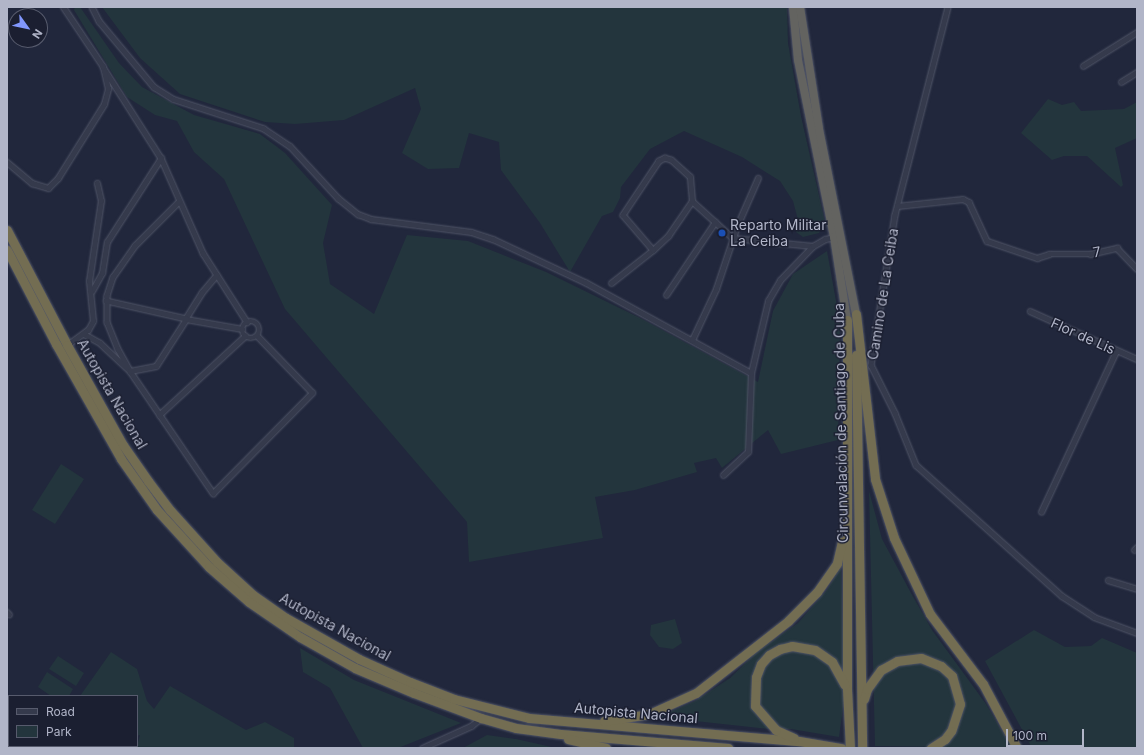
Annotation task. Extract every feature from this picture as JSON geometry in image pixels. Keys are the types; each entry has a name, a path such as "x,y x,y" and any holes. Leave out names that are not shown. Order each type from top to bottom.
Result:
{"highway":[{"name":"Circunvalación de Santiago de Cuba","path":"793,7 798,60 856,314 862,748"},
{"name":"Circunvalación de Santiago de Cuba","path":"800,7 818,129 838,236 847,320 847,689 850,724 850,748"},
{"name":"Autopista Nacional","path":"7,230 67,345 123,445 148,481 216,562 253,595 286,618 328,642 410,682 454,699 529,718 799,741 841,748"},
{"name":"Autopista Nacional","path":"7,250 56,344 121,459 157,510 209,567 255,607 355,668 428,699 481,718 516,728 728,748"},
{"path":"856,314 876,479 894,538 930,614 983,684 1017,748"},
{"path":"586,723 649,714 696,693 788,621 817,592 836,564 841,550 847,477"},
{"path":"799,741 776,730 756,706 756,677 768,655 780,649 792,646 815,650 839,671 847,689"},
{"path":"861,708 867,689 887,666 912,658 941,666 952,676 960,704 951,731 945,739 931,748"},
{"path":"516,728 606,748"}],"street":[{"path":"63,7 161,158 179,202 203,253 247,322"},
{"path":"92,7 99,21 154,87 173,99 263,128 290,146 338,198 358,214 371,220 471,232 494,239 573,276 752,373"},
{"name":"Camino de La Ceiba","path":"948,7 897,206 871,365 895,413 916,465 920,470 1062,596 1094,617 1137,633"},
{"path":"1084,66 1137,32"},
{"path":"7,162 9,166 32,183 48,188 58,178 104,104 108,89 103,67"},
{"path":"1121,82 1137,72"},
{"path":"92,291 102,273 107,242 161,158"},
{"path":"611,283 653,250 678,224 692,201 690,177 671,160 665,158 659,161 623,215 653,250"},
{"path":"692,340 716,288 733,238 758,178"},
{"path":"67,345 84,334 93,321 92,291 89,281 101,201 97,183"},
{"name":"7","path":"897,206 966,200 987,241 1037,258 1049,254 1090,254 1116,248 1137,269"},
{"path":"692,201 733,238 813,246"},
{"path":"179,202 135,246 113,277 106,301 107,322 118,349 130,371 159,416 213,493 312,393 258,336"},
{"path":"666,294 715,222"},
{"path":"724,476 748,452 752,373 768,301 780,280 813,246 838,236"},
{"path":"130,371 156,366 202,293 217,276"},
{"path":"106,301 186,319 242,328"},
{"name":"Flor de Lis","path":"1030,312 1137,359"},
{"path":"242,328 247,322 253,321 258,324 260,330 258,336"},
{"path":"242,328 245,336"},
{"path":"84,334 100,343 130,371"},
{"path":"245,336 253,338 258,336"},
{"path":"159,416 245,336"},
{"path":"1041,512 1116,350"},
{"path":"862,365 876,377"},
{"path":"1108,580 1137,589"},
{"path":"422,748 470,726 481,718"}],"green space":[{"path":"75,7 80,7 119,63 142,87 194,115 260,134 285,153 332,205 323,243 330,284 374,314 407,235 468,241 546,272 642,319 758,382 773,311 793,274 827,251 840,323 838,440 781,454 768,430 722,468 716,458 694,463 697,472 635,490 595,497 603,538 469,562 467,522 285,309 224,179 194,152 177,121 155,115 127,97 74,10"},
{"path":"102,7 787,7 788,43 801,116 825,222 819,233 803,237 796,232 798,220 793,201 780,181 742,157 684,131 650,149 621,187 620,198 613,212 602,216 570,272 540,223 501,170 499,142 469,133 459,168 428,169 402,153 421,109 415,88 344,120 295,124 265,122 180,94 140,58"},
{"path":"1048,99 1062,105 1074,102 1081,111 1124,109 1137,102 1137,138 1115,148 1123,185 1121,187 1087,156 1064,156 1052,160 1021,133"},
{"path":"61,464 84,479 55,524 32,510"},
{"path":"869,491 882,539 911,593 932,630 986,704 1012,748 875,746"},
{"path":"841,567 845,693 839,737 791,729 769,729 658,717 695,701 730,678 758,651 798,623 826,591"},
{"path":"675,619 682,643 673,649 659,647 650,635 651,625"},
{"path":"1034,630 1065,647 1091,646 1102,638 1137,653 1137,748 1032,748 985,661"},
{"path":"300,648 354,680 461,723 398,748 363,748 330,688 303,672"},
{"path":"111,652 137,669 147,701 154,709 170,686 246,730 265,722 294,738 294,748 132,748 138,747 140,735 138,736 138,695 81,695"},
{"path":"58,656 84,673 76,686 49,669"},
{"path":"47,672 73,689 70,695 50,695 38,687"},
{"path":"487,735 516,739 556,748 463,748"},
{"path":"30,747 70,747 29,748"}],"place":[{"name":"Reparto Militar La Ceiba","path":"722,233"}]}
